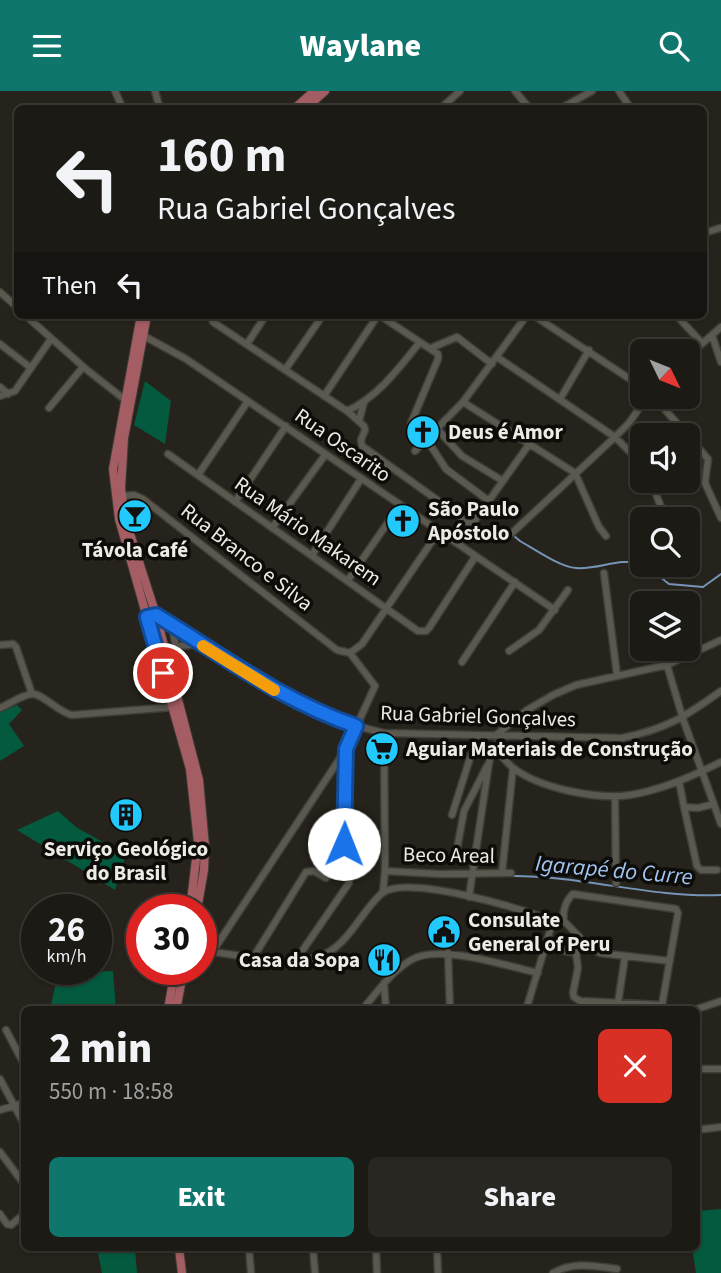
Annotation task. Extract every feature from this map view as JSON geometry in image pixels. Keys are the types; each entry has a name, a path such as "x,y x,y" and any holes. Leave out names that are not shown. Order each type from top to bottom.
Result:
{"main road":[{"path":"298,105 314,91"},
{"path":"309,105 325,91"},
{"path":"140,319 113,469 119,519 151,616"},
{"path":"146,319 124,438 121,462 122,496 125,518 161,656 199,780 204,820 204,870 200,894"},
{"path":"176,707 190,769 198,826 192,894"},
{"path":"169,1006 172,985"},
{"path":"177,1006 181,985"},
{"path":"180,1251 184,1273"},
{"path":"184,1273 185,1251"}],"street":[{"path":"444,105 460,91"},
{"path":"515,91 527,105"},
{"path":"566,105 587,92"},
{"path":"0,292 14,304"},
{"path":"29,319 124,399"},
{"path":"212,319 347,411 365,430 362,446 472,525"},
{"path":"247,344 263,319"},
{"path":"285,370 320,319"},
{"path":"324,396 376,319"},
{"path":"385,319 438,354 424,397 411,420 446,470 489,501"},
{"path":"415,451 463,402 524,319"},
{"path":"539,319 630,379"},
{"path":"680,319 702,343 721,327"},
{"path":"712,335 721,362"},
{"name":"Rua Oscarito","path":"144,336 186,359 555,610"},
{"path":"431,348 457,337 492,364"},
{"path":"0,396 15,391 51,339"},
{"path":"347,411 364,402 383,386 420,342"},
{"path":"0,344 31,368"},
{"path":"560,399 589,350"},
{"path":"497,357 615,437 630,452"},
{"path":"49,408 83,367"},
{"path":"0,387 8,394"},
{"path":"198,475 248,401"},
{"path":"361,423 364,402"},
{"path":"463,402 575,473 599,527 606,535"},
{"path":"512,533 615,437 639,409"},
{"path":"664,409 708,459 705,483 721,518"},
{"path":"235,502 286,426"},
{"path":"438,430 448,444 462,456 503,481"},
{"path":"458,544 530,443"},
{"name":"Rua Mário Makarem","path":"168,454 418,631 426,631 429,628 475,557"},
{"path":"272,528 325,454"},
{"path":"312,555 361,479"},
{"name":"Rua Branco e Silva","path":"122,496 134,495 143,499 337,650 349,653"},
{"path":"348,580 400,506"},
{"path":"217,945 346,749 375,686 349,653 362,644 439,531"},
{"path":"604,573 617,675"},
{"path":"462,663 515,582"},
{"path":"509,651 539,630 568,590"},
{"name":"Rua Gabriel Gonçalves","path":"151,616 172,625 276,691 332,718 384,733 495,736"},
{"path":"172,625 176,648"},
{"path":"469,897 495,736 504,732 527,710 576,685 667,665 721,641"},
{"path":"0,645 14,644 17,648 32,694"},
{"path":"161,656 176,648 201,645"},
{"path":"667,665 683,719 721,824"},
{"name":"Rua Gabriel Gonçalves","path":"504,732 622,738 683,719 721,691"},
{"path":"0,708 32,694 40,696 56,709 72,715 176,707"},
{"path":"217,952 253,958 296,960 320,956 341,942 383,892 384,733"},
{"path":"452,815 477,736"},
{"path":"494,747 513,768 547,784 615,796 630,795 679,781 721,762"},
{"path":"346,749 344,848 354,851"},
{"path":"457,849 464,811 489,763"},
{"path":"502,873 513,768"},
{"path":"679,781 697,866 701,870 717,870"},
{"path":"615,796 616,883"},
{"path":"684,807 698,808 714,804"},
{"path":"253,958 306,872 314,871 326,878"},
{"name":"Beco Areal","path":"385,871 511,873"},
{"path":"296,960 349,883"},
{"path":"383,892 413,886 429,887 549,919 552,924 527,1006"},
{"path":"579,936 576,953 578,968 573,993 580,1001 660,1005 664,1000 678,913 676,909 576,893 570,895 563,917 566,925 600,953 670,961"},
{"path":"545,947 576,953"},
{"path":"365,1006 384,983 413,958 428,953 448,953 538,973"},
{"path":"448,953 450,1006"},
{"path":"618,1003 625,956"},
{"path":"384,983 386,1006"},
{"path":"700,1008 721,1001"},
{"path":"6,1030 21,1058"},
{"path":"700,1069 721,1069"},
{"path":"0,1079 21,1119"},
{"path":"0,1110 21,1104"},
{"path":"700,1130 721,1127"},
{"path":"0,1152 21,1180"},
{"path":"0,1214 7,1224 14,1224 21,1217"},
{"path":"249,1251 251,1273"},
{"path":"313,1251 315,1273"},
{"path":"376,1251 377,1273"},
{"path":"437,1251 438,1273"},
{"path":"553,1273 575,1264 617,1269"}],"green space":[{"path":"145,381 171,401 165,444 134,425"},
{"path":"17,705 22,710 9,724 24,746 0,761 0,712"},
{"path":"58,811 76,827 126,855 115,890 17,830"},
{"path":"113,971 116,1006 51,1006 55,985 112,985"},
{"path":"721,1209 721,1273 696,1273 692,1251 700,1251 700,1211"},
{"path":"98,1251 135,1251 137,1273 102,1273"}],"waterway":[{"path":"514,536 547,557 570,567 584,568 630,562"},
{"path":"660,577 669,584 703,587 721,574"},
{"name":"Igarapé do Curre","path":"509,876 562,879 668,893 721,895"}],"slow traffic":[{"path":"203,646 274,690"}],"place":[{"name":"Deus é Amor","path":"423,432"},
{"name":"Távola Café","path":"135,516"},
{"name":"São Paulo Apóstolo","path":"403,521"},
{"name":"Aguiar Materiais de Construção","path":"382,749"},
{"name":"Serviço Geológico do Brasil","path":"126,815"},
{"name":"Consulate General of Peru","path":"444,932"},
{"name":"Casa da Sopa","path":"384,960"}],"route":[{"path":"163,673 147,617 156,615 276,691 332,718 356,726 355,734 346,749 344,844"}]}
